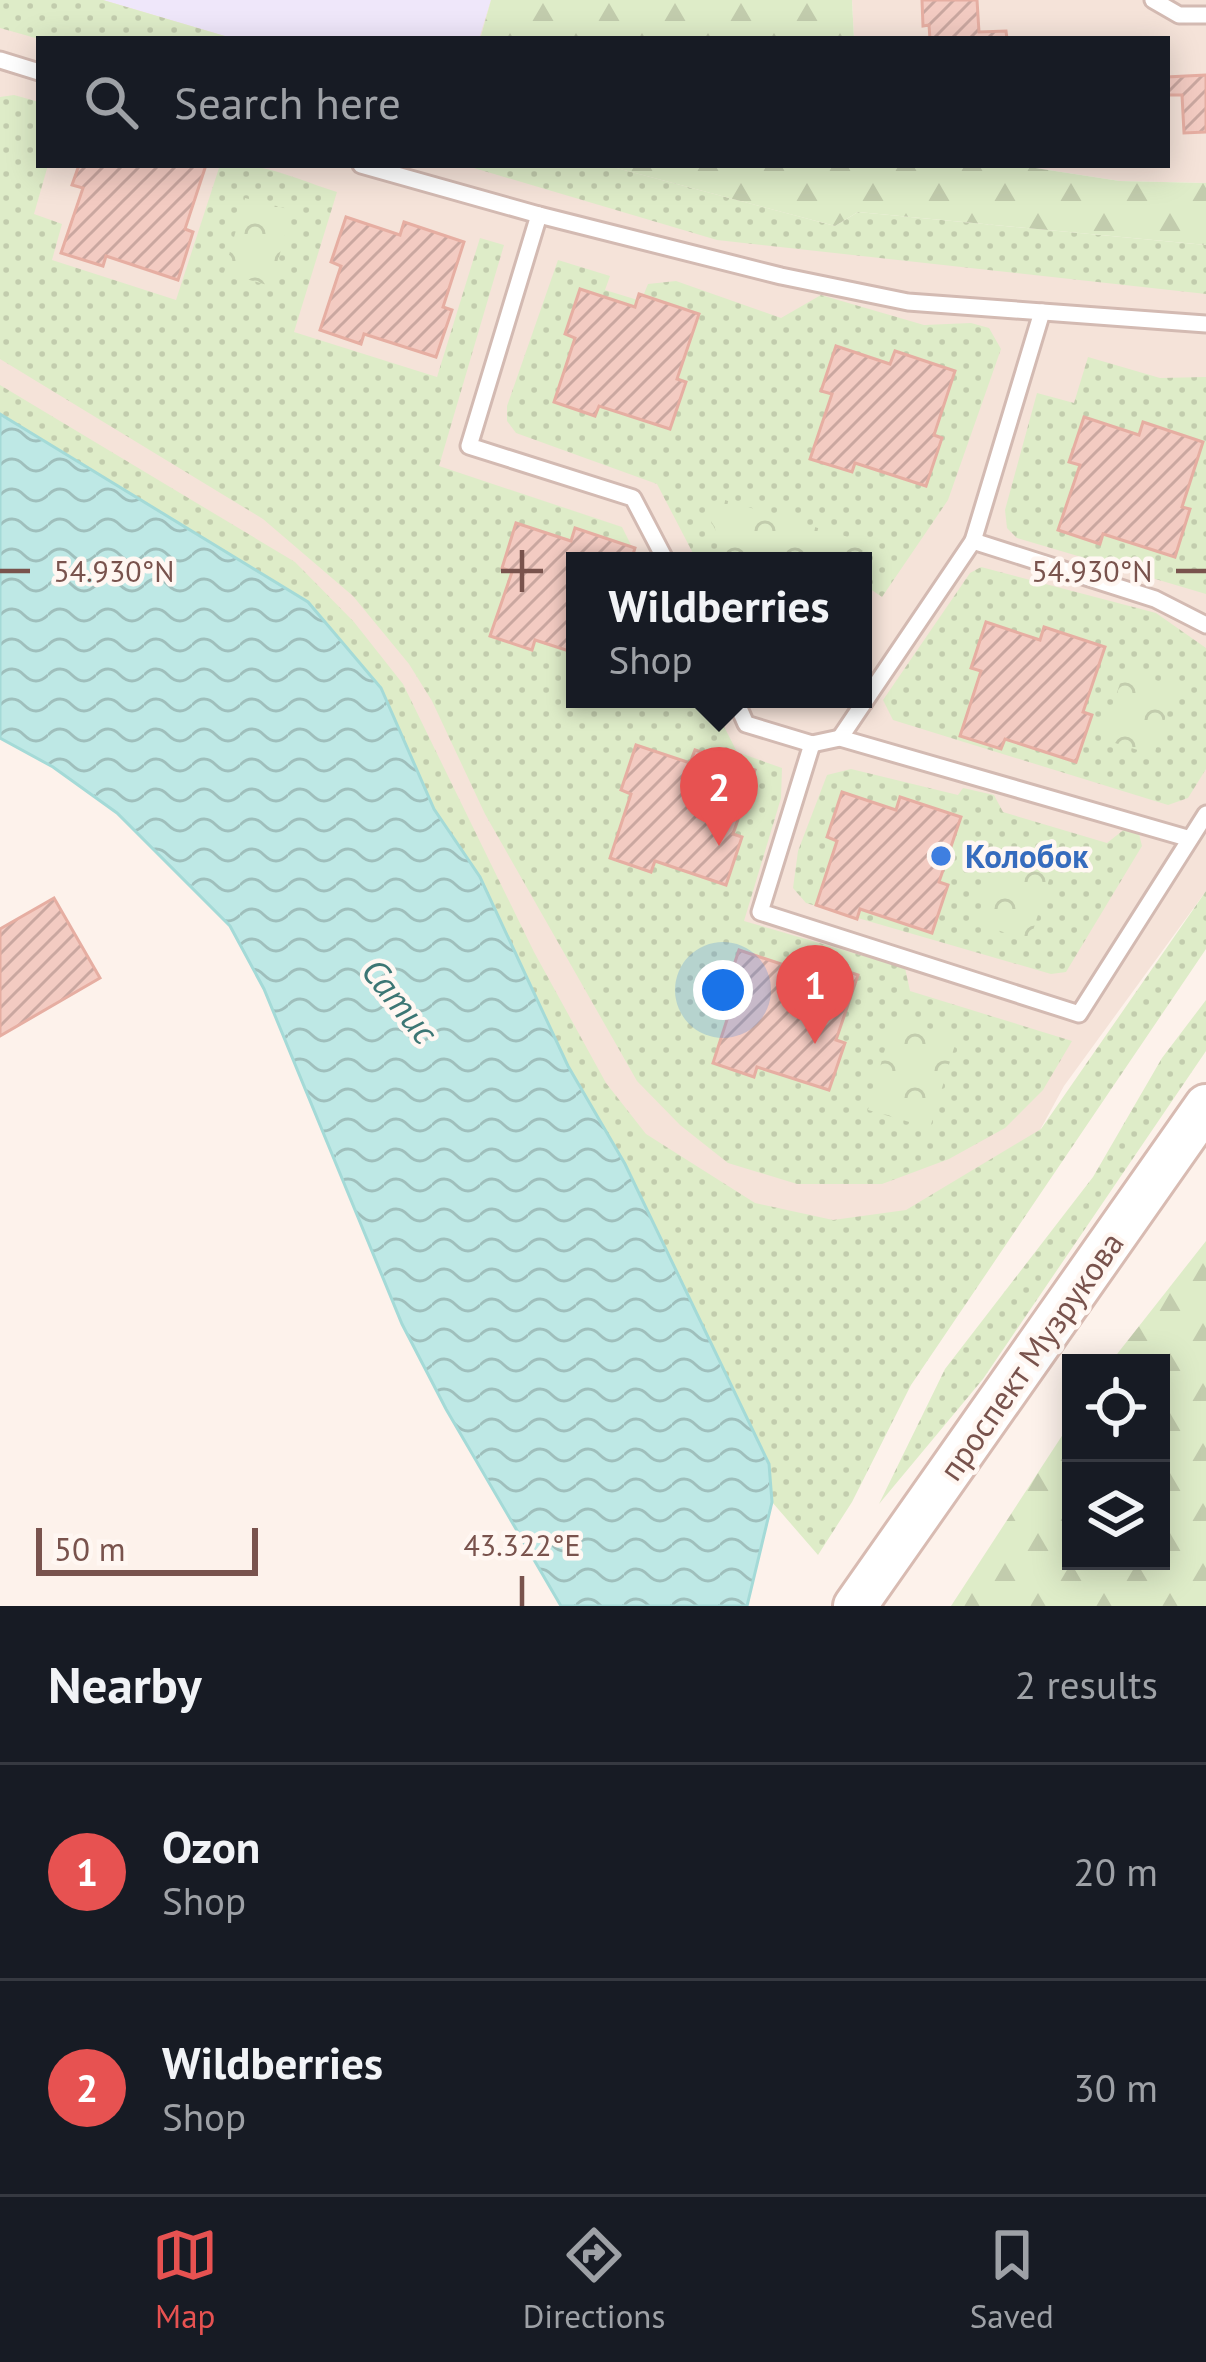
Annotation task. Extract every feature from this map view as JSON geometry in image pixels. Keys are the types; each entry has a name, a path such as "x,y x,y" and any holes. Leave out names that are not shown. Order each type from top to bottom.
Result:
{"main road":[{"name":"проспект Музрукова","path":"855,1606 1206,1106"}],"lane":[{"path":"1153,0 1179,15 1206,15"},
{"path":"0,60 36,71"},
{"path":"372,168 781,276 908,302 1206,323"},
{"path":"539,215 469,446 633,498 661,552"},
{"path":"872,691 974,541 1042,311"},
{"path":"974,541 1155,598 1206,625"},
{"path":"739,708 746,724 812,744 840,738 1187,838"},
{"path":"840,738 860,708"},
{"path":"812,744 760,912 1079,1014 1206,814"}],"shaded area":[{"path":"0,0 491,0 481,36 36,36 36,168 616,168 834,226 1206,245 1206,891 1064,1086 931,1331 769,1464 480,877 308,602 0,414"},
{"path":"103,0 491,0 480,36 225,36"},
{"path":"852,0 1206,0 1206,183 1120,181 1036,168 1170,168 1170,36 854,36"}],"green space":[{"path":"0,0 103,0 225,36 36,38 0,28"},
{"path":"491,0 852,0 854,36 481,36"},
{"path":"0,97 36,101 36,168 47,168 34,214 62,224 52,260 176,300 219,168 262,168 294,177 337,192 294,332 437,377 480,238 504,245 439,466 622,527 634,552 566,552 566,708 715,708 737,752 782,768 781,798 744,921 905,968 910,991 1072,1041 1043,1090 1005,1128 949,1159 882,1184 797,1184 728,1163 680,1125 637,1081 485,814 432,701 409,664 353,596 263,519 0,359"},
{"path":"474,168 616,168 835,226 858,212 1206,245 1206,294 717,240"},
{"path":"616,168 1036,168 1120,181 1206,183 1206,245 858,212 835,226"},
{"path":"245,198 292,210 271,286 224,273"},
{"path":"558,260 610,276 605,290 641,301 648,284 676,281 781,318 821,295 924,325 971,323 989,328 1001,349 948,500 882,597 872,590 872,552 692,552 657,484 516,433 507,421 507,406"},
{"path":"1088,357 1160,378 1206,377 1206,594 1017,538 1007,528 1005,510 1037,393 1074,403"},
{"path":"0,385 295,562 354,622 403,684 534,952 606,1083 646,1134 755,1203 833,1220 906,1210 1041,1129 1206,891 1206,949 911,1385 852,1502 818,1555 772,1502 769,1464 625,1164 568,1066 480,877 434,809 381,688 308,602 0,414"},
{"path":"718,498 868,543 862,552 726,552 709,517"},
{"path":"981,567 1156,613 1206,648 1206,769 1188,798 1168,805 893,720 883,700 970,573"},
{"path":"1124,671 1175,686 1154,755 1102,739"},
{"path":"851,769 958,795 963,788 994,795 1003,812 1107,843 1126,828 1139,834 1142,846 1066,972 1051,974 806,903 793,888 798,851 827,775"},
{"path":"1001,848 1054,864 1030,940 977,924"},
{"path":"1206,1000 1206,1051 983,1379 879,1504 945,1369 1093,1177 1162,1058"},
{"path":"894,1017 957,1038 930,1128 868,1110"},
{"path":"1206,1241 1206,1606 951,1606 1062,1436 1062,1570 1170,1570 1170,1354 1117,1354"}],"water":[{"name":"Сатис","path":"0,414 308,602 381,688 434,809 480,877 568,1066 625,1164 769,1464 772,1502 747,1606 561,1606 402,1324 264,989 230,926 117,813 53,767 0,738"}],"building":[{"path":"922,0 977,0 979,32 1006,31 1007,36 930,36 929,25 923,26"},
{"path":"1206,75 1206,132 1184,133 1182,95 1170,95 1170,77"},
{"path":"78,168 205,168 185,229 193,232 178,280 106,256 103,266 61,253 83,188 72,185"},
{"path":"346,217 400,235 404,222 464,242 443,307 452,310 436,357 364,334 361,344 320,330 341,266 331,262"},
{"path":"580,289 635,307 639,294 699,314 677,379 686,382 670,429 599,406 595,416 554,402 575,338 565,334"},
{"path":"836,346 890,364 895,351 955,371 934,435 942,438 926,486 855,463 852,472 810,459 832,394 821,391"},
{"path":"1084,417 1139,435 1143,422 1203,442 1182,507 1190,509 1175,557 1103,534 1100,544 1058,530 1080,465 1069,462"},
{"path":"516,523 571,541 575,528 635,548 634,552 566,552 566,650 535,640 532,650 490,636 512,572 502,568"},
{"path":"986,622 1040,640 1044,627 1105,647 1083,712 1092,715 1076,762 1005,739 1001,749 960,736 981,671 971,668"},
{"path":"636,745 690,763 695,750 755,770 733,834 742,837 726,885 655,861 651,872 610,858 631,794 621,790"},
{"path":"842,792 896,810 900,797 961,817 939,882 948,885 932,933 860,909 857,919 816,905 837,841 827,837"},
{"path":"54,898 100,978 0,1036 0,929"},
{"path":"739,950 793,968 798,955 858,975 836,1040 845,1043 829,1090 757,1067 754,1077 713,1063 734,998 724,995"}],"place":[{"name":"Wildberries","path":"719,846"},
{"name":"Колобок","path":"941,856"},
{"name":"Ozon","path":"815,1044"}]}
